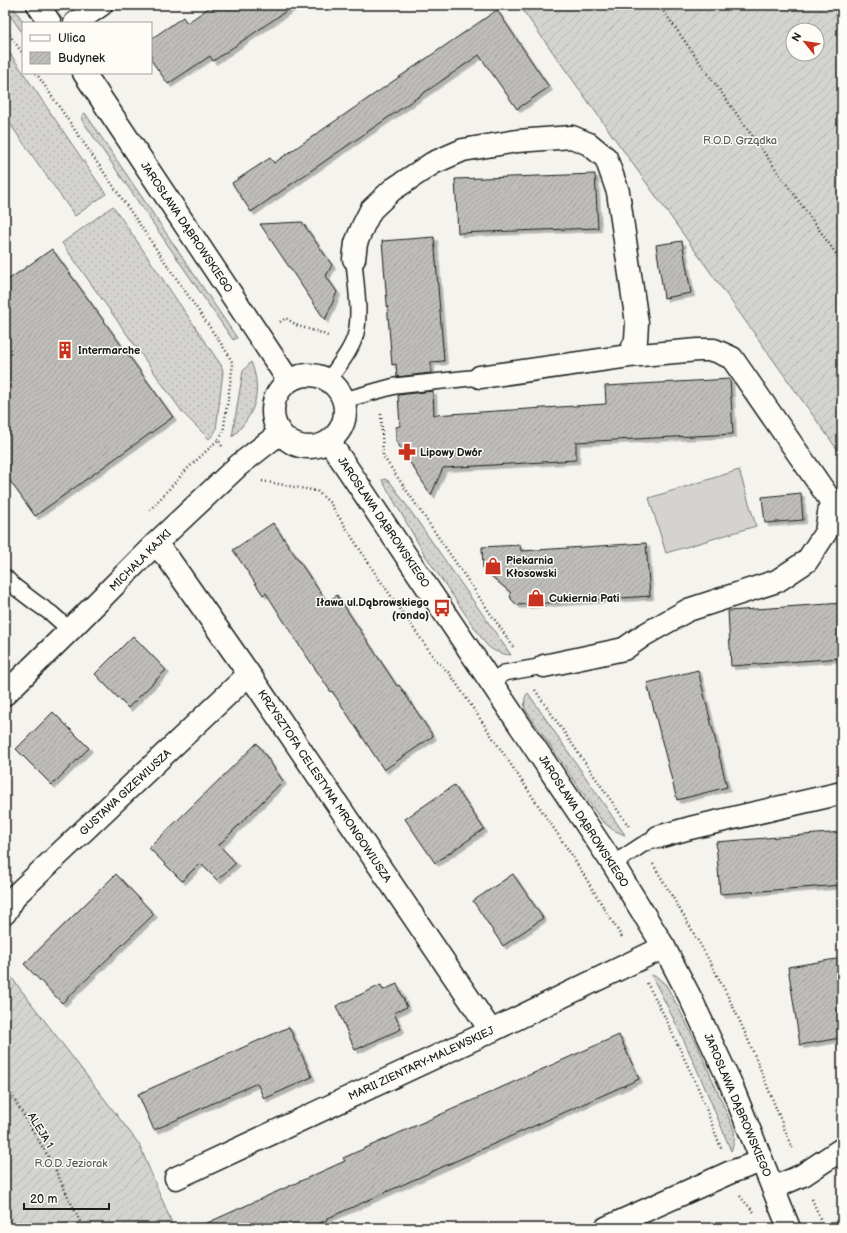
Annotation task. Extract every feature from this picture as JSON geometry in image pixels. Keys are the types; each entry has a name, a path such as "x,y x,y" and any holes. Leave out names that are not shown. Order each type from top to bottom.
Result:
{"street":[{"path":"38,5 49,22"},
{"path":"76,22 101,5"},
{"name":"JAROSŁAWA DĄBROWSKIEGO","path":"85,74 290,381"},
{"path":"354,259 358,237 372,210 392,190 433,163 463,150 517,141 572,137 589,144 606,158 618,192 637,323 636,340 629,356"},
{"path":"480,376 629,356 714,350 732,358 831,501 826,532 807,561 777,581 688,610 644,635 624,649 544,666"},
{"path":"302,376 316,376 328,381 338,388 344,400 346,411 344,423 338,434 329,441 316,447 303,447 290,442 280,433 274,419 274,405 279,392 290,381 302,376"},
{"name":"MICHAŁA KAJKI","path":"5,694 155,544 239,465 280,433"},
{"name":"JAROSŁAWA DĄBROWSKIEGO","path":"329,441 613,864 664,947 730,1082 789,1228"},
{"name":"KRZYSZTOFA CELESTYNA MRONGOWIUSZA","path":"155,544 168,558 249,674 491,1031"},
{"name":"GUSTAWA GIZEWIUSZA","path":"5,913 16,895 249,674"},
{"path":"658,837 704,824 842,793"},
{"name":"MARII ZIENTARY-MALEWSKIEJ","path":"176,1178 491,1031 664,947"},
{"path":"773,1188 803,1175 842,1149"},
{"path":"606,1228 731,1172 762,1161"}],"lane":[{"path":"328,381 350,348 356,334 358,318 354,259"},
{"path":"344,400 395,386 480,376"},
{"path":"5,577 15,587 52,614 70,630"},
{"path":"492,682 504,674 544,666"},
{"path":"613,864 642,845 658,837"}],"path":[{"path":"659,5 842,262"},
{"path":"5,28 22,53"},
{"path":"37,74 228,354 233,364 223,433 218,440 224,447"},
{"path":"278,323 286,318 298,326 319,332 333,339"},
{"path":"381,409 383,456 515,650"},
{"path":"259,480 317,491 330,503 375,573 435,659 450,674 571,854 624,940"},
{"path":"533,687 631,830"},
{"path":"652,862 717,974 760,1068 794,1153"},
{"path":"647,982 667,1020 700,1090 723,1152"},
{"name":"ALEJA 1","path":"5,1084 52,1163 83,1228"},
{"path":"739,1192 742,1199 755,1213"},
{"path":"810,1192 824,1228"}],"green space":[{"path":"5,5 12,5 23,22 22,22 22,33 5,8"},
{"name":"R.O.D. Grządka","path":"519,5 842,5 842,456"},
{"path":"5,46 22,71 22,74 24,74 106,194 75,216 5,117"},
{"path":"85,113 237,338 233,340 82,120 82,116"},
{"path":"113,206 221,365 223,371 216,430 209,439 183,413 62,243"},
{"path":"251,362 255,373 256,383 255,402 246,420 232,437 243,371"},
{"path":"739,470 756,526 666,553 649,498"},
{"path":"385,479 391,483 511,655 496,652 485,643 425,555 382,480"},
{"path":"528,693 625,835 613,830 602,821 525,709 524,704"},
{"name":"R.O.D. Jeziorak","path":"5,969 139,1144 174,1228 5,1228"},
{"path":"651,975 657,977 666,985 698,1046 734,1130 734,1141 731,1151 694,1062"}],"building":[{"path":"213,5 295,5 213,61 210,56 168,84 152,61 152,38 183,17 187,23"},
{"path":"497,10 549,87 517,109 479,55 251,212 232,183 270,158 274,163"},
{"path":"595,174 598,228 458,233 455,179"},
{"path":"302,222 332,265 326,276 337,292 325,320 260,224"},
{"path":"434,237 444,361 431,362 431,373 397,377 396,364 392,365 382,241"},
{"path":"682,241 691,293 664,298 656,245"},
{"name":"Intermarche","path":"52,249 173,417 35,516 5,474 5,282"},
{"path":"730,379 733,434 576,442 576,460 443,468 431,495 396,441 396,427 400,426 398,395 433,391 434,415 606,404 605,386"},
{"path":"801,493 803,520 765,523 762,497"},
{"path":"273,523 327,602 337,595 397,686 399,685 433,736 384,770 332,691 331,692 297,642 266,593 263,595 233,550"},
{"path":"646,543 650,596 517,605 511,599 510,592 483,569 482,547 520,545 521,551"},
{"path":"842,603 842,658 731,666 728,611"},
{"path":"133,636 166,670 128,708 95,674"},
{"path":"698,670 727,787 677,800 647,683"},
{"path":"53,712 89,748 52,785 16,749"},
{"path":"257,743 283,781 219,845 236,863 217,880 200,863 182,881 149,848"},
{"path":"454,785 484,829 435,863 405,819"},
{"path":"842,832 842,885 720,894 716,842"},
{"path":"116,874 154,914 62,1003 24,964"},
{"path":"513,874 543,918 503,946 473,901"},
{"path":"842,958 842,1033 839,1033 840,1038 800,1045 788,967"},
{"path":"397,984 407,1007 394,1013 401,1029 355,1050 336,1006 381,985 383,990"},
{"path":"289,1027 312,1077 264,1099 257,1083 154,1130 138,1094"},
{"path":"619,1035 639,1079 326,1219 327,1220 309,1228 196,1228 345,1161 343,1158"}],"place":[{"name":"Intermarche","path":"65,350"},
{"name":"Lipowy Dwór","path":"407,452"},
{"name":"Piekarnia Kłosowski","path":"493,566"},
{"name":"Cukiernia Pati","path":"536,598"},
{"name":"Iława ul.Dąbrowskiego (rondo)","path":"442,608"}]}
